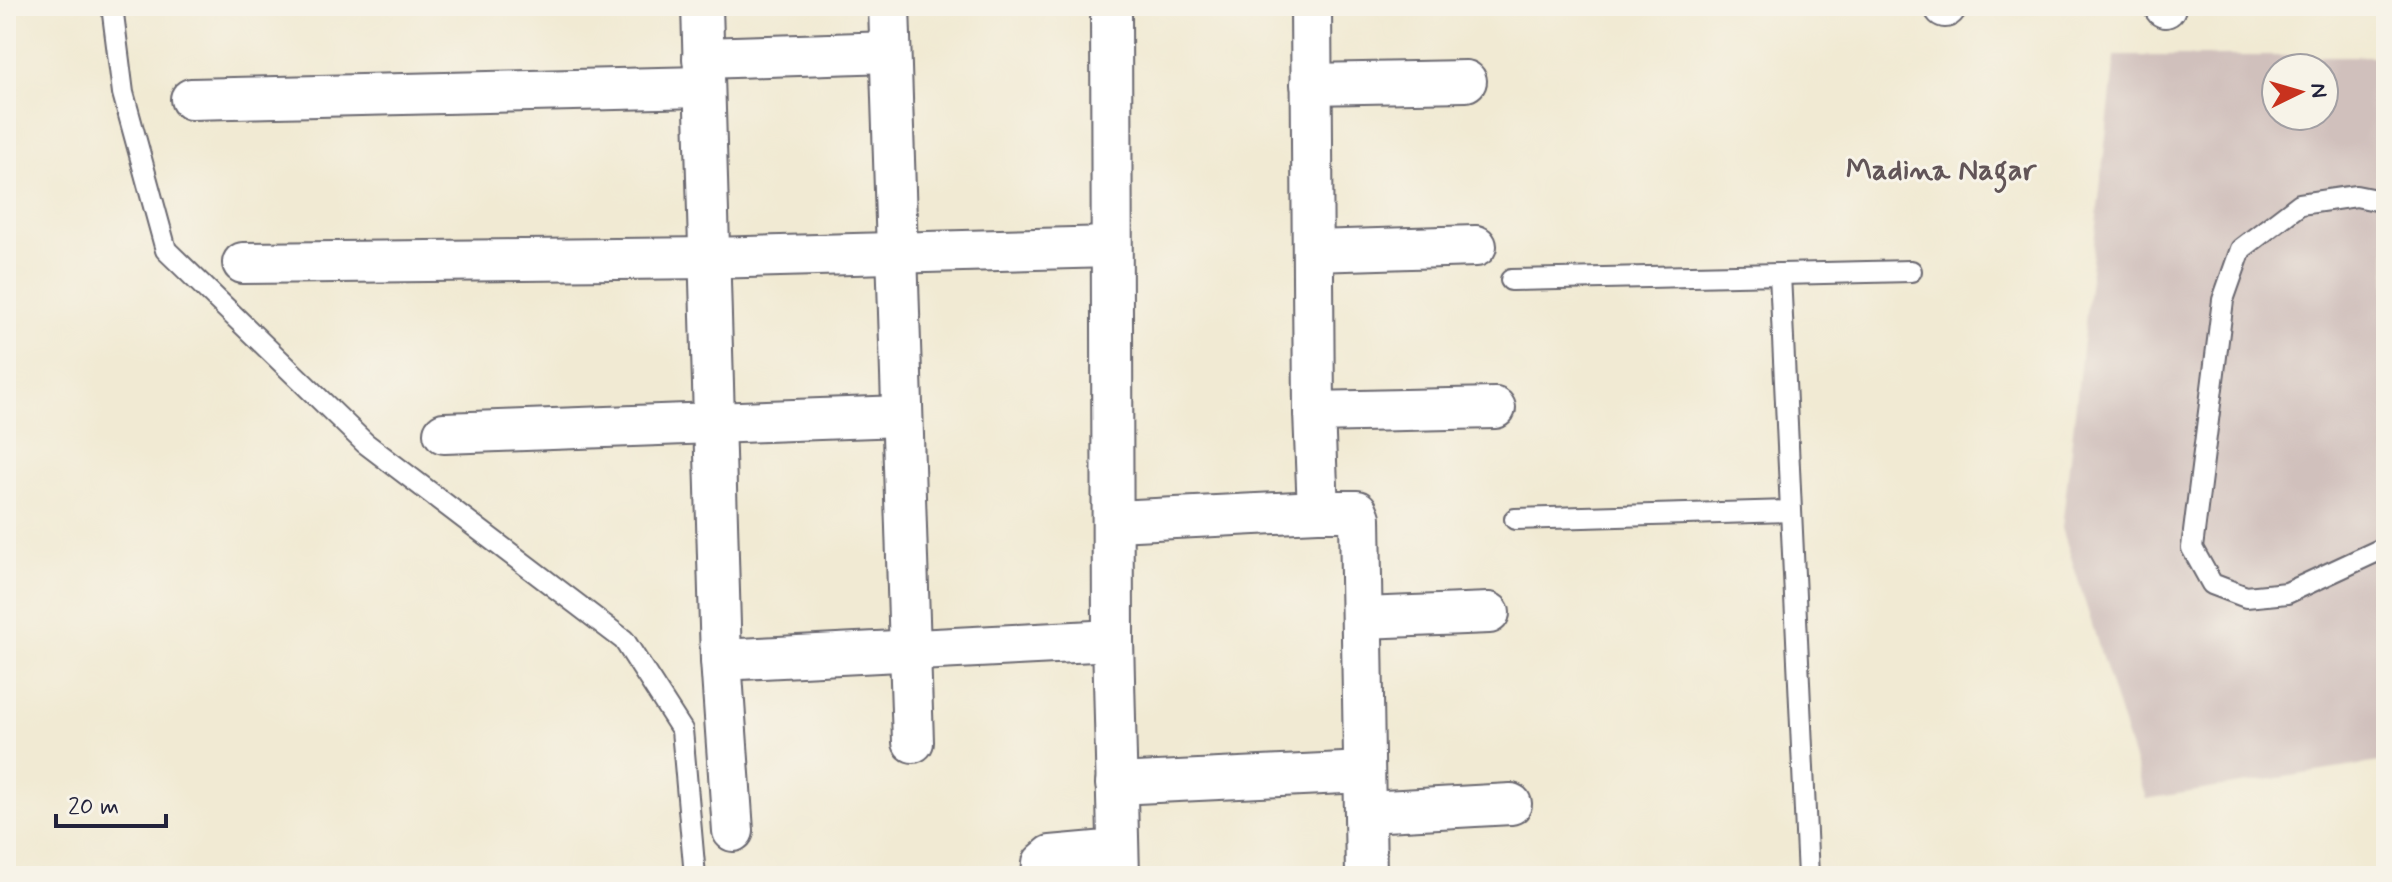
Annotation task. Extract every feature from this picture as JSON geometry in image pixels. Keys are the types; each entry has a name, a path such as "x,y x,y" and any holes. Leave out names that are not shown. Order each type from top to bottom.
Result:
{"street":[{"path":"702,6 721,660 733,831"},
{"path":"889,6 913,742"},
{"path":"1042,876 1043,863 1051,856 1118,863 1113,640 1111,6"},
{"path":"1311,6 1314,412 1318,511"},
{"path":"191,99 703,73 890,52"},
{"path":"1311,84 1466,81"},
{"path":"1313,251 1476,246"},
{"path":"243,263 711,258 1111,247"},
{"path":"1314,412 1495,408"},
{"path":"444,433 716,426 901,416"},
{"path":"1115,521 1357,511 1360,518 1363,618 1366,876"},
{"path":"1363,618 1489,613"},
{"path":"721,660 1113,640"},
{"path":"1116,784 1364,772"},
{"path":"1366,812 1511,804"}],"lane":[{"path":"112,6 123,93 166,250 365,443 624,640 682,730 695,876"},
{"path":"2386,202 2356,196 2300,204 2241,249 2223,300 2192,548 2212,584 2246,597 2287,593 2386,547"},
{"path":"1511,280 1911,271"},
{"path":"1780,274 1808,876"},
{"path":"1515,519 1791,511"}],"shaded area":[{"path":"2115,56 2260,56 2260,132 2340,132 2340,56 2386,56 2386,761 2146,799 2062,528"}],"district":[{"name":"Madina Nagar","path":"1941,170"}]}
